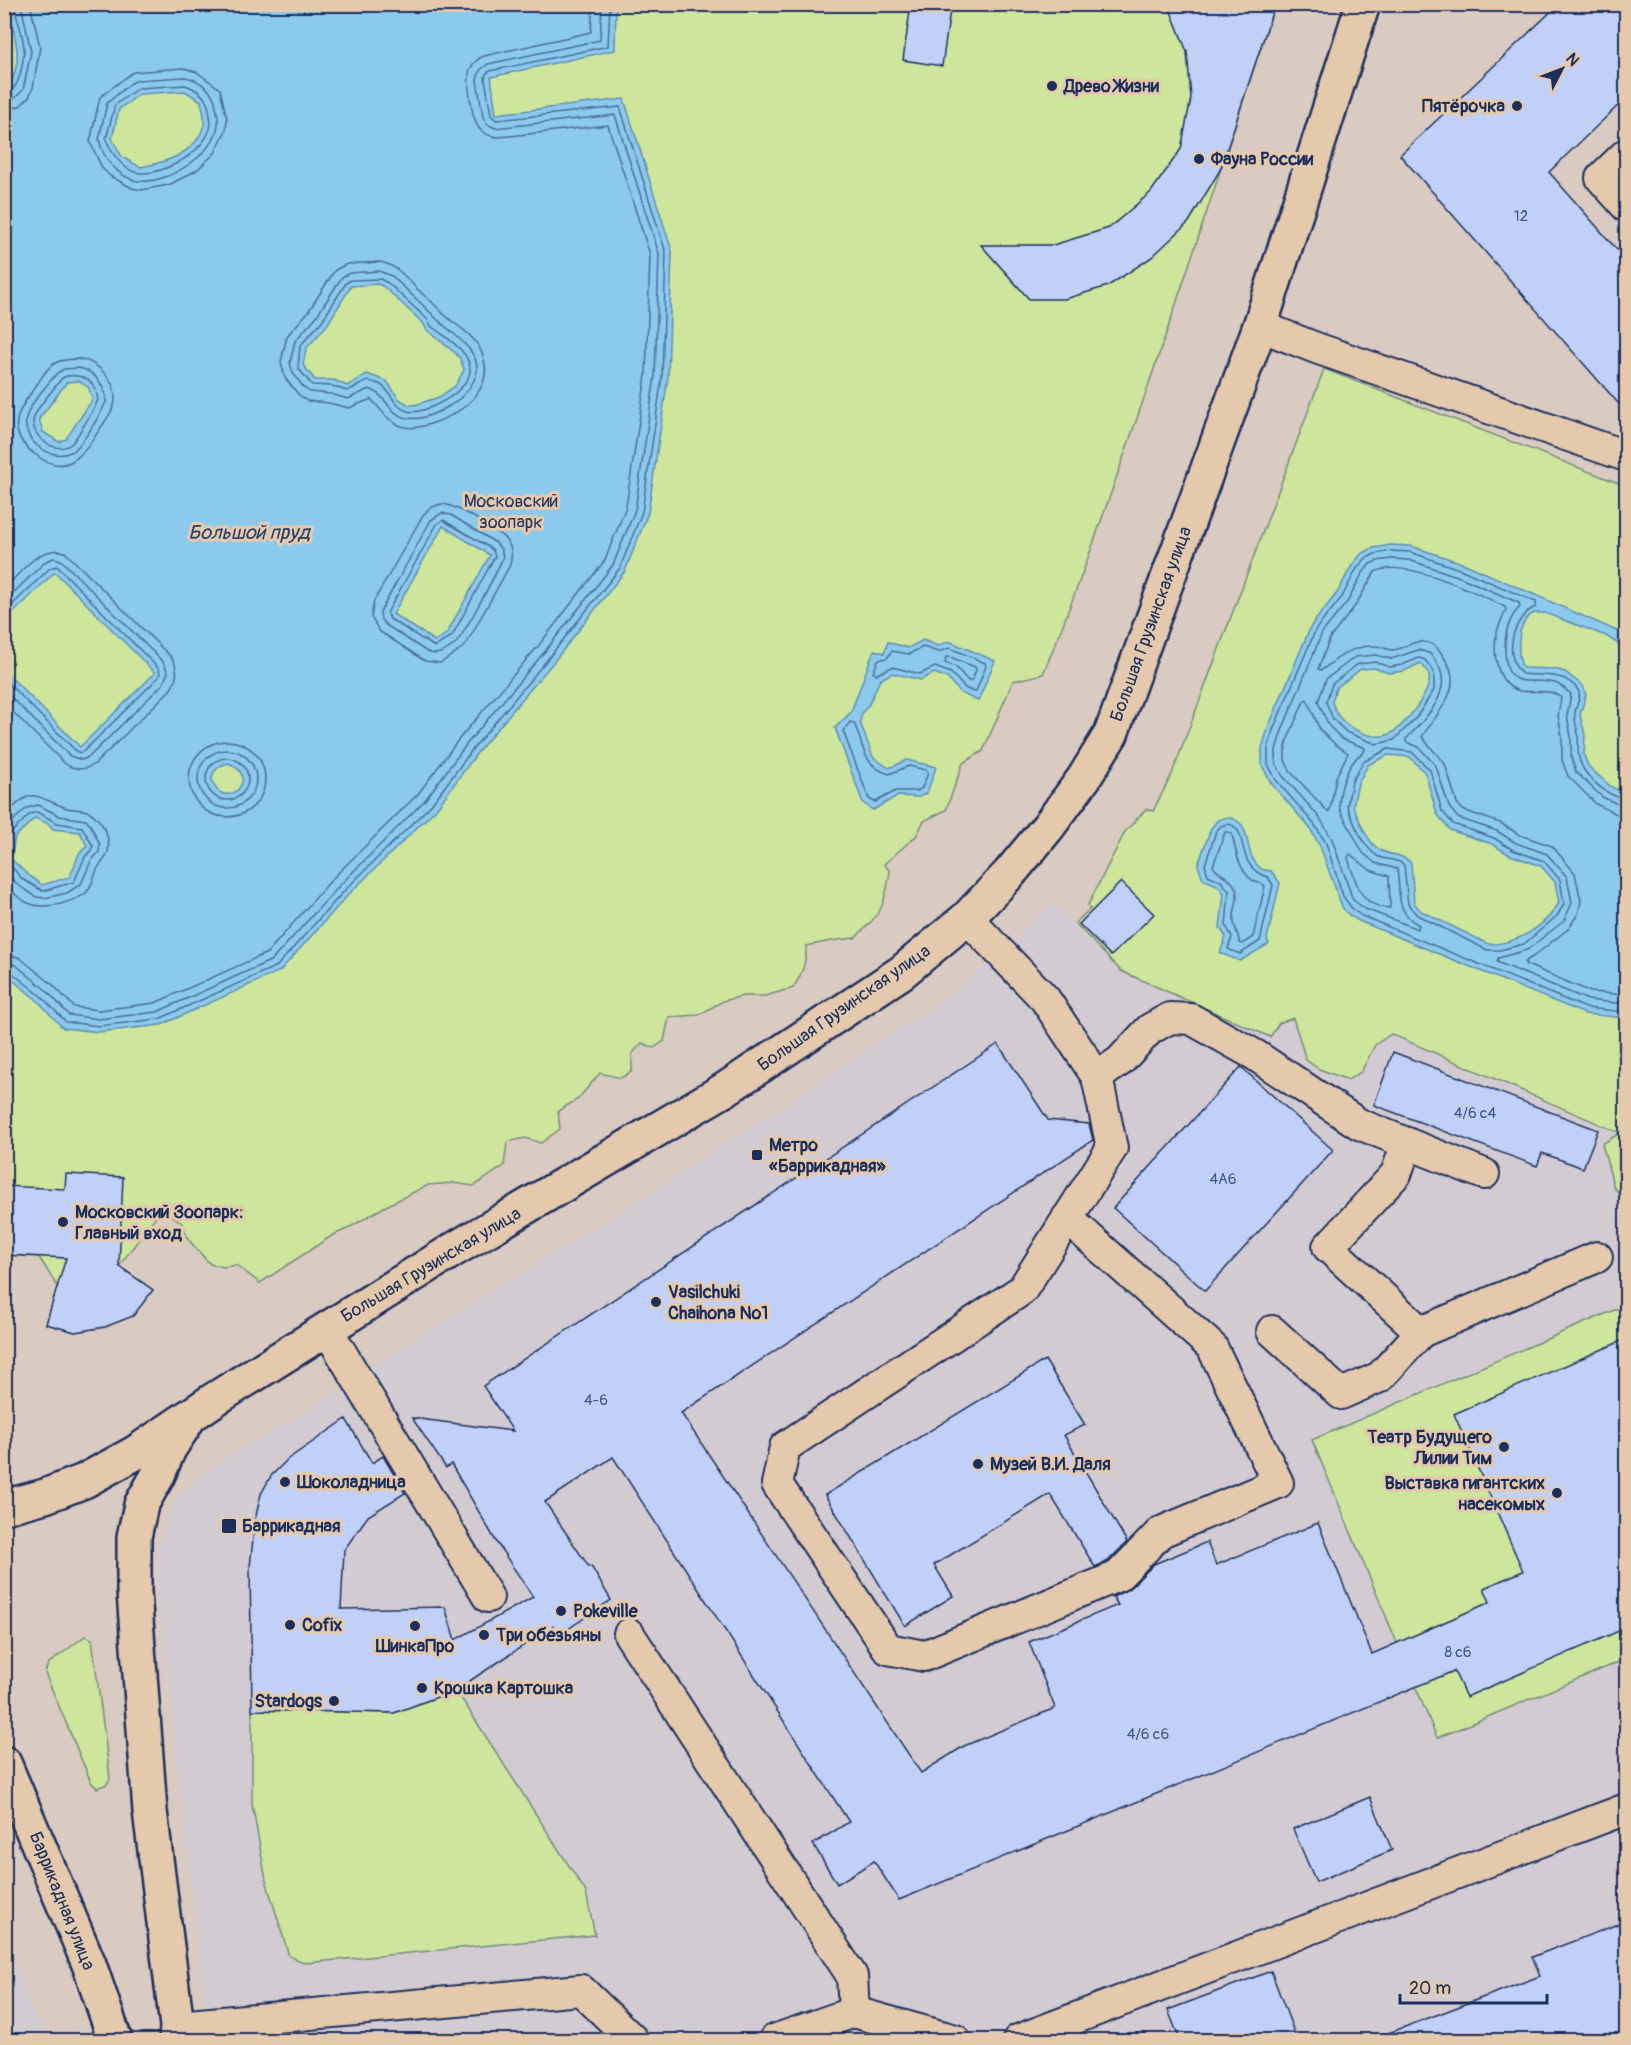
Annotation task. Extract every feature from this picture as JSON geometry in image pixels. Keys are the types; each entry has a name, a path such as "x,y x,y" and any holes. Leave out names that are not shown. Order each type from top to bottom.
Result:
{"main road":[{"name":"Большая Грузинская улица","path":"4,1507 45,1496 84,1480 135,1453 191,1415 453,1250 724,1090 902,972 968,918 1009,874 1084,778 1111,734 1260,326 1363,4"},
{"path":"177,2033 150,1811 134,1592 134,1538 141,1505 169,1449 191,1415"},
{"name":"Баррикадная улица","path":"4,1762 89,1964 115,2040"}],"lane":[{"path":"1626,154 1601,178 1626,206"},
{"path":"1260,326 1626,456"},
{"path":"968,918 1045,999 1097,1077 1112,1148 1067,1218 1022,1290 785,1447 777,1484 888,1649 924,1656 1118,1576 1161,1532 1278,1483 1212,1347 1067,1218"},
{"path":"1097,1077 1120,1061 1150,1029 1170,1018 1191,1019 1255,1055 1359,1124 1484,1174"},
{"path":"1407,1143 1396,1174 1328,1247 1421,1332"},
{"path":"1272,1331 1341,1394 1380,1377 1421,1332 1597,1257"},
{"path":"327,1329 489,1597"},
{"path":"630,1634 852,1976 854,2012"},
{"path":"1018,2040 1626,1809"},
{"path":"177,2033 581,1990 633,2040"},
{"path":"774,2040 854,2012 955,2040"}],"shaded area":[{"path":"1051,902 1121,971 1270,1037 1279,1023 1325,1006 1626,1136 1626,1305 1312,1440 1437,1738 1626,1659 1626,2040 209,2040 158,1592 158,1550 166,1520 176,1498 216,1464 345,1389 355,1376 647,1196 955,992 1007,947"},
{"path":"5,1939 44,2040 5,2040"}],"green space":[{"name":"Московский зоопарк","path":"5,5 1275,5 1134,427 1079,582 1043,674 1013,681 983,751 963,763 946,810 924,821 916,836 884,864 890,871 886,894 871,922 855,938 806,946 803,968 793,988 765,996 743,996 723,1001 699,1015 669,1017 664,1041 654,1048 642,1043 632,1054 632,1071 621,1078 600,1073 578,1099 558,1111 560,1129 541,1143 525,1138 507,1142 504,1166 474,1186 453,1183 428,1185 333,1235 260,1283 236,1265 224,1267 210,1264 188,1239 182,1223 162,1208 119,1266 153,1290 133,1316 105,1327 75,1332 46,1324 57,1286 39,1257 5,1255"},
{"path":"1324,369 1626,486 1626,1199 1614,1188 1602,1144 1620,1133 1391,1034 1375,1045 1361,1072 1348,1080 1319,1069 1306,1060 1293,1018 1279,1023 1270,1037 1121,971 1075,923 1090,909 1088,905 1125,832 1146,809 1153,811 1172,774"},
{"path":"1626,1305 1626,1659 1437,1738 1312,1440"},
{"path":"85,1636 92,1639 110,1778 107,1784 97,1788 91,1782 45,1673 48,1664"},
{"path":"456,1690 586,1892 595,1935 306,1963 289,1956 266,1880 252,1804 252,1710 394,1713"}],"water":[{"name":"Большой пруд","path":"7,5 616,5 615,50 491,77 496,114 624,99 672,251 668,377 648,513 625,571 556,659 477,753 436,809 349,894 280,971 161,1025 99,1032 63,1028 37,1000 5,974 5,671 80,747 155,673 55,572 5,621 4,90 11,81 17,60 15,38","holes":["185,91 201,101 204,122 195,143 179,155 140,167 122,157 112,139 119,109 140,94","378,284 455,353 460,358 464,370 455,386 439,397 415,405 409,405 399,399 387,381 367,374 347,386 334,380 315,380 303,365 306,349 327,325 351,286","79,381 88,387 93,399 66,439 59,442 43,432 39,419 67,382","443,526 490,555 447,633 435,641 393,614","228,763 242,775 242,782 234,793 221,793 215,787 212,779 214,772 220,766","35,818 49,824 53,829 80,832 87,846 79,854 70,877 42,885 11,859 15,837"]},
{"path":"1391,545 1411,546 1465,564 1626,635 1626,649 1606,636 1545,613 1535,613 1524,622 1519,638 1519,655 1523,668 1555,669 1565,672 1583,686 1586,695 1580,715 1585,735 1584,755 1588,766 1610,786 1626,794 1626,1018 1585,1014 1349,915 1342,907 1320,846 1309,827 1271,783 1262,765 1262,748 1268,728 1311,626 1337,593 1361,554 1373,548","holes":["1421,663 1429,675 1426,690 1409,717 1390,734 1377,736 1363,733 1350,727 1337,715 1332,702 1336,688 1361,669 1375,668 1389,673 1404,671","1388,755 1410,757 1425,773 1437,814 1450,830 1492,844 1510,855 1541,866 1555,882 1559,903 1546,920 1519,938 1499,944 1488,944 1421,911 1414,903 1411,863 1403,857 1375,847 1353,806 1358,783 1368,765"]},
{"path":"923,640 938,646 949,641 995,661 978,701 961,693 947,678 934,673 921,680 892,673 880,680 869,704 862,713 860,722 873,757 889,768 907,760 936,767 927,793 919,797 897,796 873,810 863,803 835,728 851,712 874,650 884,653 888,642 908,648"},
{"path":"1228,817 1240,823 1244,828 1256,864 1261,869 1271,871 1280,883 1267,939 1269,944 1240,961 1220,953 1226,937 1220,928 1224,893 1217,885 1203,879 1198,865 1211,828 1218,820"}],"building":[{"path":"911,4 951,4 942,66 903,60"},
{"name":"Фауна России","path":"1168,4 1275,4 1220,170 1189,222 1152,257 1108,286 1065,299 1029,299 981,245 1053,245 1109,228 1151,192 1181,149 1191,98 1187,52"},
{"path":"1559,4 1626,4 1626,98 1549,172 1626,260 1626,412 1400,155"},
{"path":"1121,882 1154,914 1111,956 1079,924"},
{"path":"998,1044 1048,1120 1089,1124 1093,1140 681,1413 921,1773 964,1746 1055,1708 1029,1642 1118,1605 1113,1597 1130,1588 1154,1564 1207,1542 1216,1565 1318,1523 1372,1654 1490,1602 1484,1588 1523,1571 1454,1414 1626,1339 1626,1628 1466,1697 1454,1671 899,1900 874,1861 837,1884 813,1844 849,1822 613,1457 545,1502 589,1567 591,1566 611,1600 559,1635 553,1626 456,1690 394,1713 252,1710 250,1567 255,1520 261,1494 271,1476 288,1459 346,1419 372,1463 383,1456 405,1493 368,1516 344,1550 341,1609 445,1607 455,1640 533,1597 497,1543 451,1464 446,1468 412,1418 513,1431 483,1386"},
{"path":"1393,1052 1598,1130 1583,1168 1542,1153 1537,1166 1374,1105"},
{"path":"1241,1067 1333,1150 1205,1291 1113,1208"},
{"name":"Московский Зоопарк: Главный вход","path":"66,1174 123,1177 119,1266 153,1290 133,1316 105,1327 75,1332 46,1324 66,1258 4,1255 4,1186 65,1189"},
{"name":"Музей В.И. Даля","path":"1045,1360 1085,1425 1064,1435 1127,1542 1108,1561 1095,1567 1050,1494 934,1565 953,1596 905,1626 825,1495"},
{"path":"1370,1797 1392,1850 1316,1882 1293,1829"},
{"path":"1626,1921 1626,2040 1379,2040 1378,2037 1540,1976 1532,1957"},
{"path":"1271,1971 1297,2040 1180,2040 1168,2010"}],"place":[{"name":"Древо Жизни","path":"1052,86"},
{"name":"Пятёрочка","path":"1517,106"},
{"name":"Фауна России","path":"1199,159"},
{"name":"Метро «Баррикадная»","path":"757,1155"},
{"name":"Московский Зоопарк: Главный вход","path":"63,1222"},
{"name":"Vasilchuki Chaihona №1","path":"656,1302"},
{"name":"Театр Будущего Лилии Тим","path":"1504,1447"},
{"name":"Музей В.И. Даля","path":"978,1464"},
{"name":"Шоколадница","path":"285,1482"},
{"name":"Выставка гигантских насекомых","path":"1557,1493"},
{"name":"Баррикадная","path":"229,1526"},
{"name":"Pokeville","path":"561,1611"},
{"name":"Cofix","path":"290,1625"},
{"name":"ШинкаПро","path":"415,1626"},
{"name":"Три обезьяны","path":"484,1635"},
{"name":"Крошка Картошка","path":"422,1688"},
{"name":"Stardogs","path":"334,1701"}]}
